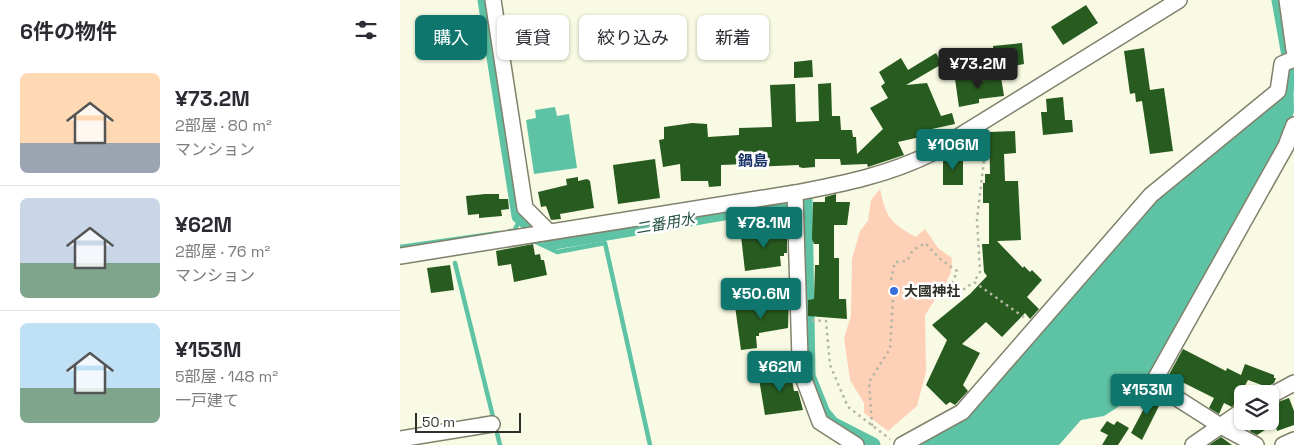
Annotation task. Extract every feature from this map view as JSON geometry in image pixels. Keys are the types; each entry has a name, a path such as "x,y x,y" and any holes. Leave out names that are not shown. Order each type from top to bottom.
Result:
{"street":[{"path":"492,0 525,208 548,231"},
{"path":"400,256 548,231 795,200 891,171 932,153 1179,0"},
{"path":"896,443 962,412 1151,194 1278,91 1282,64 1291,58 1287,0"},
{"path":"1256,445 1219,426 1153,383 1281,154 1294,125"},
{"path":"795,200 800,359 803,377 820,422 856,445"},
{"path":"1279,391 1294,383"},
{"path":"1193,445 1234,416"},
{"path":"400,439 492,424"},
{"path":"1283,445 1294,440"}],"path":[{"path":"891,280 895,262 907,261 913,250 925,244 957,271 950,290 956,295 974,282 980,272 977,219 988,136 980,122"},
{"path":"974,282 1035,326"},
{"path":"872,426 870,382 890,349 893,298"},
{"path":"811,320 826,321 830,365 848,407 896,443"}],"shaded area":[{"path":"1293,65 1294,112 1282,144 1150,378 1145,376 1118,407 1104,416 1081,420 1059,445 914,445 970,412 1152,202 1283,93 1287,69"},
{"path":"555,107 557,116 569,114 577,168 534,174 526,120 536,118 535,110"},
{"path":"880,189 887,213 900,228 916,237 925,229 938,248 952,258 951,272 946,283 925,315 926,372 917,406 888,431 864,413 864,403 850,380 844,338 851,316 852,259 860,231 868,221 871,200"}],"building":[{"path":"1086,5 1098,23 1063,45 1051,27"},
{"path":"1022,43 1024,64 995,69 993,46"},
{"path":"1144,48 1150,90 1164,88 1173,151 1150,154 1142,101 1136,102 1135,93 1130,94 1124,51"},
{"path":"936,53 942,64 906,85 927,83 941,116 952,113 955,124 932,129 933,134 898,142 904,155 868,167 867,164 841,165 840,159 815,159 815,167 803,168 799,167 799,165 747,167 747,164 721,165 721,186 709,187 708,181 681,181 680,164 663,167 659,140 664,139 664,127 692,123 707,124 708,137 739,135 739,128 772,127 770,85 795,84 796,122 819,121 818,84 831,83 832,116 840,116 841,130 852,130 853,137 856,137 857,154 883,129 870,108 888,98 881,86 885,83 879,72 901,58 908,70"},
{"path":"812,60 813,77 794,78 794,62"},
{"path":"975,77 975,82 1001,77 1004,96 979,99 979,103 959,107 955,79"},
{"path":"1063,97 1065,120 1072,120 1073,132 1043,135 1041,112 1047,112 1046,99"},
{"path":"1015,131 1016,153 1004,154 1005,181 1018,181 1021,240 997,241 1023,268 1024,266 1030,272 1032,270 1042,280 1027,297 1039,309 1030,319 1025,313 1002,337 986,322 962,344 980,353 963,385 968,391 955,405 950,402 946,405 926,385 947,340 932,325 970,294 987,276 984,272 982,244 989,244 989,203 983,203 983,183 985,183 985,174 990,174 989,132"},
{"path":"946,157 963,157 963,185 943,185 943,159 946,159"},
{"path":"655,159 660,198 618,204 613,165"},
{"path":"578,177 578,181 587,179 590,181 594,208 560,214 561,219 551,220 546,206 541,207 538,192 567,185 566,179"},
{"path":"499,194 499,199 508,199 509,209 501,210 502,216 479,218 479,214 468,215 466,196"},
{"path":"836,194 836,202 850,202 847,225 834,225 834,258 839,258 839,299 846,299 847,319 808,316 808,300 814,299 815,265 819,265 819,244 814,244 812,239 813,202 825,202 825,197"},
{"path":"761,229 784,229 784,232 787,232 787,253 784,253 784,256 780,256 781,266 745,271 741,236 761,234"},
{"path":"533,244 535,255 540,254 541,260 544,260 547,275 514,282 511,264 498,266 496,251"},
{"path":"450,265 454,290 431,293 427,268"},
{"path":"789,296 788,328 759,333 759,336 756,336 757,348 741,350 735,306"},
{"path":"1183,349 1226,371 1227,368 1241,375 1245,364 1274,375 1274,378 1276,378 1274,383 1270,385 1262,385 1248,380 1245,385 1234,385 1234,405 1232,407 1224,403 1219,414 1209,408 1214,398 1176,379 1172,384 1166,380"},
{"path":"786,364 788,374 791,374 794,391 798,391 803,410 765,415 759,379 776,377 774,366"},
{"path":"1152,393 1164,401 1162,405 1160,404 1142,440 1131,433"},
{"path":"1289,398 1294,411 1294,425 1277,431 1279,430 1279,402"},
{"path":"1107,421 1114,425 1117,421 1129,428 1118,445 1102,445 1108,435 1100,431"},
{"path":"1250,430 1265,430 1257,435"},
{"path":"1221,437 1232,445 1209,445"}],"waterway":[{"name":"二番用水","path":"485,0 519,216 525,221"},
{"path":"1279,0 1294,84"},
{"name":"二番用水","path":"549,238 554,242 805,199 808,376 823,413 832,424 873,445"},
{"path":"510,231 514,231 521,218"},
{"path":"400,247 499,233"},
{"path":"534,241 557,252 605,243 650,445"},
{"path":"455,263 500,445"}],"place":[{"name":"大國神社","path":"894,291"}],"district":[{"name":"鍋島","path":"753,160"}]}
